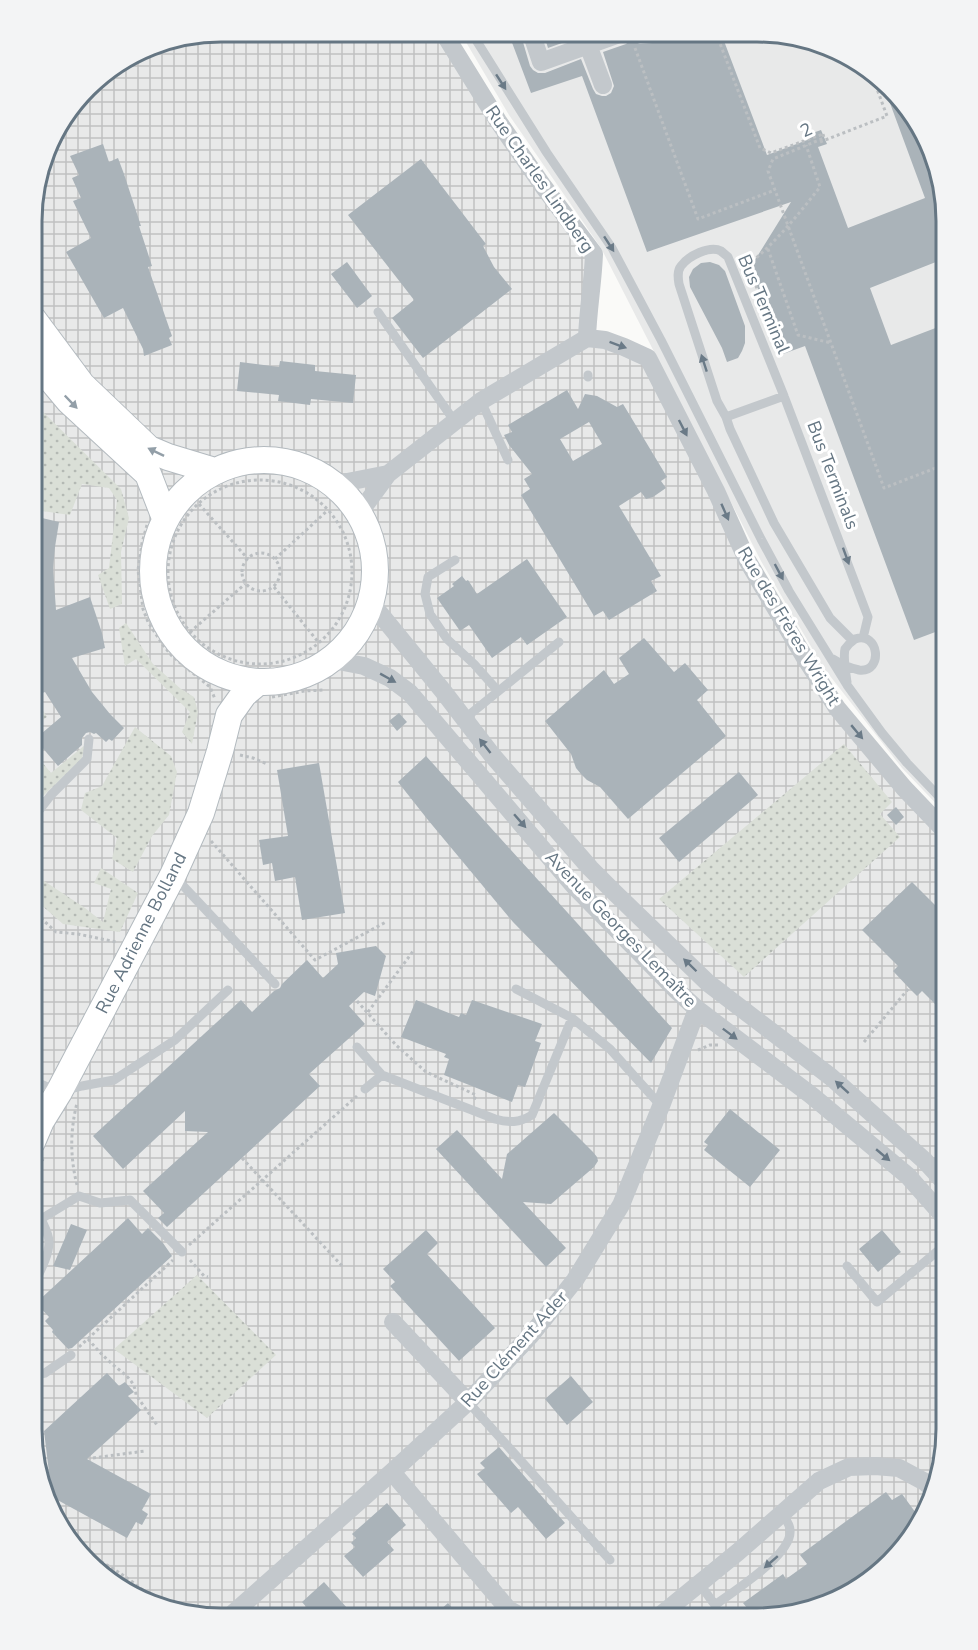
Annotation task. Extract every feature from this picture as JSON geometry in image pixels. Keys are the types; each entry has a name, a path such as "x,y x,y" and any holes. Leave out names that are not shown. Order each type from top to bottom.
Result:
{"street":[{"name":"Rue Charles Lindberg","path":"449,42 498,121 594,254 587,338"},
{"path":"534,42 541,62 602,42"},
{"path":"588,45 603,85"},
{"path":"42,331 82,386 149,449 211,470"},
{"path":"360,512 388,474 481,401 587,338"},
{"name":"Rue des Frères Wright","path":"587,338 605,340 648,358 716,491 747,560 805,658 837,708 904,788 936,822"},
{"path":"42,369 69,401 148,474 156,518 152,562 157,605 173,637 197,661 219,674 262,690 294,680 320,669 326,651 356,636 372,604 375,550 360,512 337,484 299,464 272,458 222,466 211,470 184,496 156,518"},
{"path":"337,484 388,474"},
{"name":"Avenue Georges Lemaître","path":"372,604 492,755 590,868 708,983 831,1077 936,1173"},
{"name":"Avenue Georges Lemaître","path":"326,651 390,678 410,693 574,886 675,989 697,1009 811,1095 909,1176 936,1207"},
{"name":"Rue Adrienne Bolland","path":"42,1119 70,1089 135,946 173,875 201,813 220,751 222,709 219,674"},
{"name":"Rue Adrienne Bolland","path":"222,709 244,694 262,690"},
{"name":"Rue Clément Ader","path":"239,1608 468,1402 531,1335 575,1280 621,1204 697,1009"},
{"path":"393,1322 468,1402"},
{"path":"671,1608 819,1480 849,1467 875,1466 899,1468 928,1484"},
{"path":"392,1472 507,1608"}],"lane":[{"path":"477,42 547,153 612,248 789,591 847,685 882,733 936,793"},
{"name":"Bus Terminal","path":"726,417 717,401 679,284 678,274 681,266 699,253 717,249 728,257 784,396"},
{"path":"378,312 455,422"},
{"path":"784,396 726,417 774,523 830,618 852,640"},
{"name":"Bus Terminals","path":"784,396 868,617 863,638"},
{"path":"481,401 508,460"},
{"path":"454,560 428,577 425,594 430,614 447,639 498,691"},
{"path":"831,659 846,666 861,670 870,667 877,653 872,643 863,638 852,640 846,649 846,666 847,685"},
{"path":"464,718 559,642"},
{"path":"42,807 87,759 89,739"},
{"path":"173,875 275,984"},
{"path":"516,989 572,1018 610,1049 661,1106"},
{"path":"42,1082 70,1089 114,1080 175,1040 228,990"},
{"path":"357,1047 382,1075 470,1110 508,1122 523,1121 532,1115 572,1018"},
{"path":"365,1089 382,1075"},
{"path":"42,1214 79,1196 100,1203 130,1200 182,1252"},
{"path":"42,1225 49,1241 42,1264"},
{"path":"847,1266 877,1302 936,1252"},
{"path":"42,1374 71,1355"},
{"path":"468,1402 610,1560"},
{"path":"699,1583 715,1605 771,1562 787,1545 790,1534 790,1527 782,1513"}],"path":[{"path":"638,42 698,219 776,190"},
{"path":"719,42 760,148 771,153 796,147"},
{"path":"820,142 887,116 877,88"},
{"name":"2","path":"823,134 825,138 806,145 796,147 823,134"},
{"path":"777,341 748,265 768,249 820,187 806,145"},
{"path":"796,147 773,159 768,171 884,488 936,468"},
{"path":"768,249 798,335 831,343"},
{"path":"273,480 303,490 328,510 344,535 352,563 350,592 326,651 268,665 239,663 212,652 190,633 173,605 167,574 172,542 188,514 212,493 241,482 273,480"},
{"path":"199,504 248,559"},
{"path":"275,559 328,510"},
{"path":"156,518 147,527 138,570 143,609 148,622 163,645 172,656 210,687 222,709"},
{"path":"257,553 263,553 275,559 280,576 274,587 262,592 245,584 242,572 248,559 257,553"},
{"path":"190,633 245,584"},
{"path":"274,587 326,651"},
{"path":"262,690 324,690"},
{"path":"232,754 253,758 267,764"},
{"path":"208,838 315,960 386,922"},
{"path":"42,919 56,932 78,934 135,946"},
{"path":"368,1012 414,950"},
{"path":"864,1042 909,988"},
{"path":"357,1001 396,1045 426,1072 476,1095 470,1110"},
{"path":"698,1050 710,1045 721,1045"},
{"path":"70,1089 74,1115 71,1140 72,1165 79,1196"},
{"path":"71,1355 182,1252 365,1089"},
{"path":"242,1158 344,1268"},
{"path":"182,1252 204,1276 208,1277"},
{"path":"88,1339 110,1363 130,1378 136,1395 157,1425"},
{"path":"93,1458 146,1451"},
{"path":"104,1564 141,1589"}],"shaded area":[{"path":"209,42 450,42 594,254 587,338 648,358 805,658 936,820 936,1441 927,1487 906,1529 875,1564 857,1578 836,1590 803,1602 769,1608 221,1608 175,1602 131,1584 112,1571 94,1556 66,1519 48,1475 42,1441 42,221 51,163 72,121 103,86 121,72 142,60 186,45"},
{"path":"466,42 757,42 803,48 847,66 866,79 884,94 912,131 930,175 936,209 936,804 902,768 823,667 761,561 601,248 509,115"},
{"path":"42,411 121,489 129,518 121,552 122,604 110,609 98,575 109,568 117,500 109,488 82,484 70,515 42,511"},
{"path":"126,623 153,664 181,689 194,697 198,712 192,744 182,732 190,712 136,659 125,666 119,628"},
{"path":"42,709 47,717 42,720"},
{"path":"135,727 171,756 177,772 169,815 152,836 133,872 112,859 117,838 81,810 85,793 102,786"},
{"path":"844,744 892,802 880,814 900,837 744,977 659,899"},
{"path":"85,745 82,758 42,797 42,762 51,773"},
{"path":"101,868 138,893 120,932 63,924 42,906 42,880 103,922 111,889 94,883"},
{"path":"197,1275 276,1355 207,1418 114,1349"}],"building":[{"path":"512,42 523,42 530,66 538,73 545,73 581,59 596,94 606,96 611,93 614,86 603,52 628,42 640,44 724,42 767,155 810,139 807,135 821,130 827,144 818,147 848,228 925,198 889,100 899,112 922,152 933,186 936,209 936,262 870,288 891,345 936,328 936,632 914,640 805,346 783,354 750,268 791,202 647,252 582,76 531,93"},
{"path":"546,42 565,42 548,48"},
{"path":"103,144 109,162 118,158 124,174 152,266 148,267 172,336 169,338 172,345 144,356 143,349 123,308 104,318 66,252 91,238 73,201 81,198 72,178 79,175 70,156"},
{"path":"421,159 486,244 483,246 494,267 512,289 423,358 392,318 414,300 348,215"},
{"path":"347,262 372,296 357,308 331,274"},
{"path":"710,262 719,265 725,271 745,326 745,343 742,351 738,358 727,362 690,287 689,277 693,269 701,263"},
{"path":"280,361 315,365 315,371 356,375 353,403 311,399 310,405 278,401 279,395 237,391 240,362 279,367"},
{"path":"567,390 578,409 585,394 597,396 617,407 623,404 667,477 661,481 666,488 653,497 646,499 641,492 619,506 661,576 651,581 657,591 609,620 603,611 594,616 521,495 530,489 524,479 532,474 504,435 512,432 508,425","holes":["589,422 602,444 573,461 560,439"]},
{"path":"42,518 59,522 53,568 56,610 90,597 102,633 105,648 72,658 92,692 124,728 112,741 109,739 106,742 96,733 86,733 82,738 82,745 58,766 42,747 42,733 61,717 45,692 42,693"},
{"path":"527,559 567,617 527,645 521,637 492,658 469,625 460,631 437,598 454,586 452,584 462,576 466,581 468,580 477,594"},
{"path":"644,638 674,672 685,663 708,690 697,700 726,736 628,819 600,787 581,774 571,754 545,721 604,670 614,684 629,674 619,658"},
{"path":"399,713 407,722 397,731 389,721"},
{"path":"426,756 672,1028 651,1063 513,922 398,782"},
{"path":"319,763 345,913 302,920 295,877 275,881 272,863 263,865 259,840 288,836 277,770"},
{"path":"739,772 758,795 679,862 659,838"},
{"path":"896,807 904,817 896,825 887,815"},
{"path":"912,882 936,906 936,1005 922,991 917,996 909,988 893,971 898,966 862,930"},
{"path":"376,946 386,956 375,996 364,992 349,1006 365,1024 309,1074 320,1086 167,1227 158,1218 164,1213 143,1191 208,1132 185,1131 185,1111 123,1169 93,1136 241,1000 252,1012 307,960 323,978 338,964 336,953"},
{"path":"416,1000 459,1017 461,1013 466,1015 472,1000 542,1024 535,1041 541,1043 525,1087 518,1085 512,1102 444,1075 449,1059 444,1057 446,1054 401,1037"},
{"path":"730,1109 780,1150 750,1187 704,1150 708,1145 704,1142"},
{"path":"554,1113 593,1152 598,1161 551,1204 523,1202 566,1248 546,1267 436,1149 457,1130 502,1179 507,1154"},
{"path":"128,1218 142,1234 148,1228 172,1256 72,1348 68,1349 45,1321 49,1317 42,1309 42,1297"},
{"path":"71,1224 87,1230 70,1270 53,1266"},
{"path":"426,1230 438,1243 427,1254 495,1328 459,1361 390,1286 395,1282 383,1269"},
{"path":"882,1230 901,1252 878,1272 859,1249"},
{"path":"107,1373 119,1386 125,1382 134,1392 128,1396 141,1410 87,1459 151,1494 142,1510 148,1514 142,1525 136,1522 127,1538 57,1500 50,1481 44,1431"},
{"path":"571,1376 593,1402 567,1425 545,1399"},
{"path":"499,1447 565,1523 546,1539 518,1507 511,1513 477,1474 485,1468 480,1463"},
{"path":"886,1492 892,1500 902,1494 915,1512 892,1547 875,1564 836,1590 792,1605 747,1608 743,1603 783,1574 786,1579 807,1564 800,1555"},
{"path":"387,1503 406,1525 387,1542 394,1550 363,1577 344,1556 355,1547 351,1543 356,1538 352,1534"},
{"path":"324,1582 347,1608 307,1608 302,1602"},
{"path":"448,1603 452,1608 442,1608"}]}
